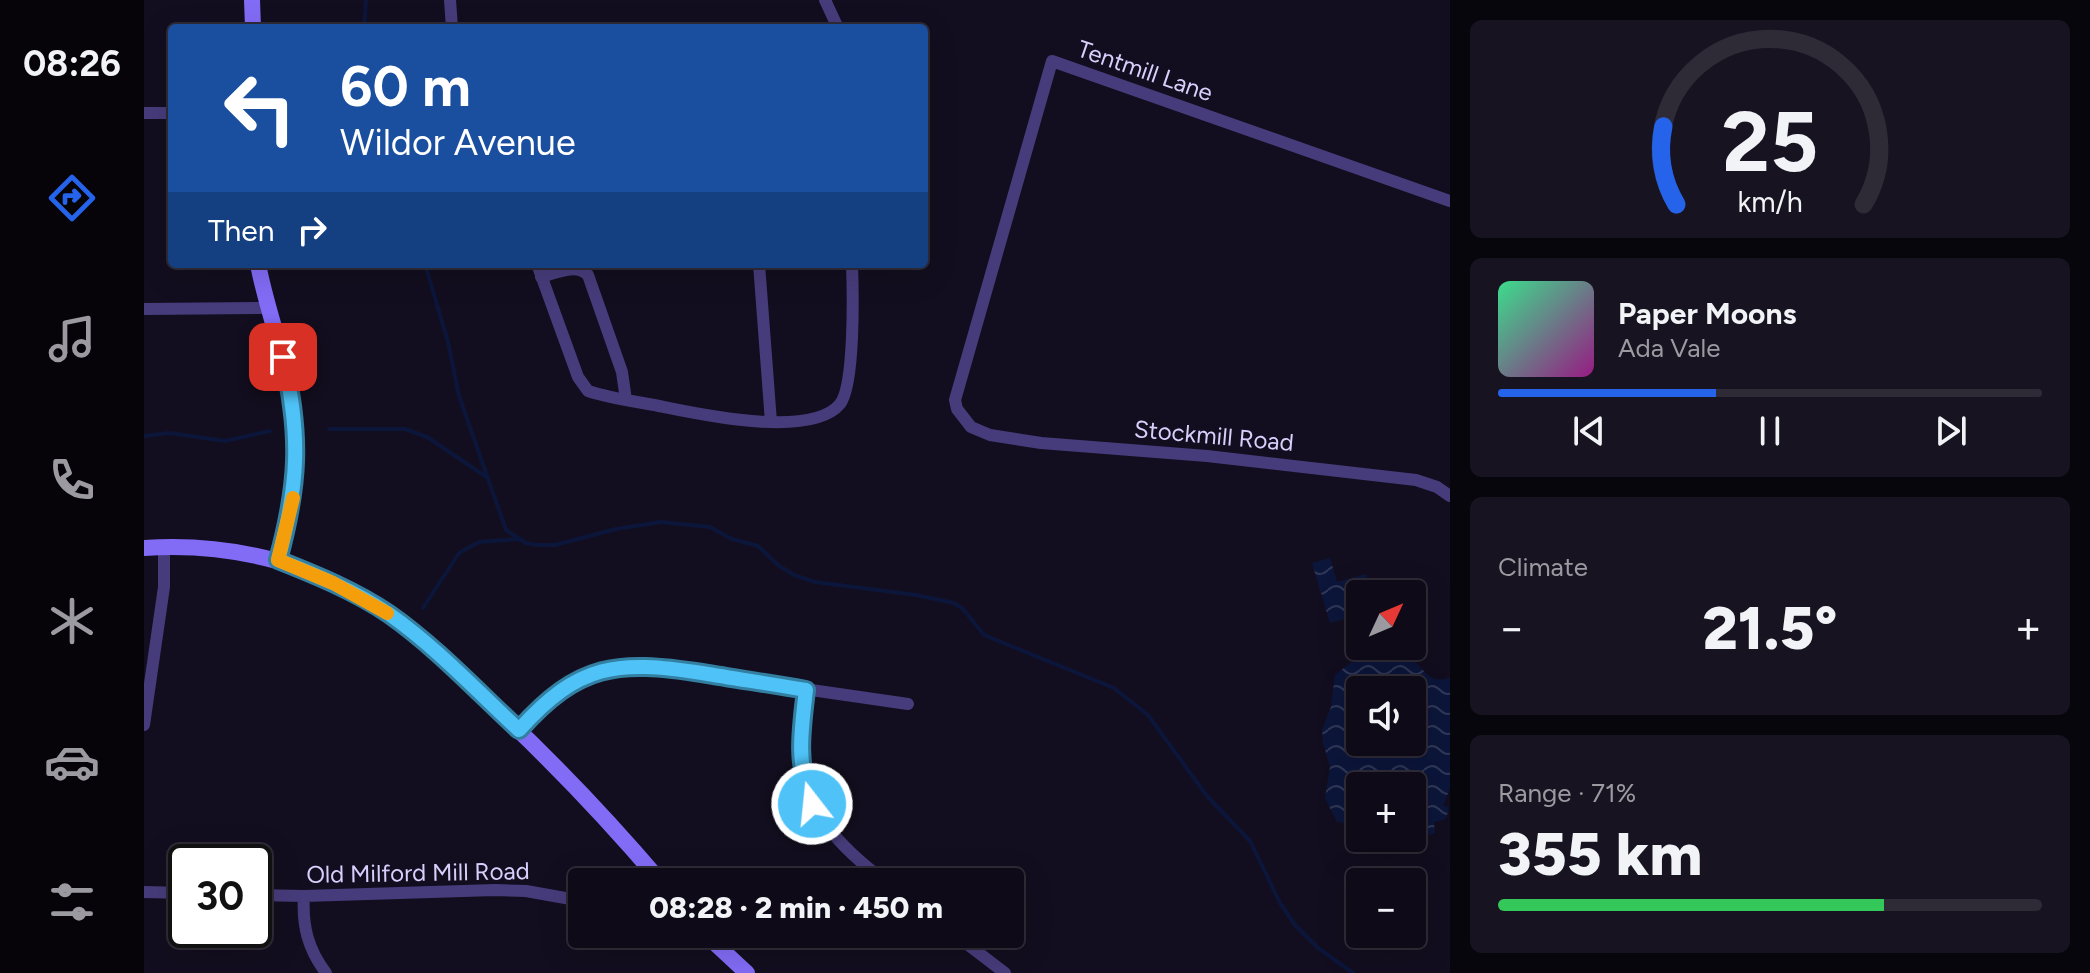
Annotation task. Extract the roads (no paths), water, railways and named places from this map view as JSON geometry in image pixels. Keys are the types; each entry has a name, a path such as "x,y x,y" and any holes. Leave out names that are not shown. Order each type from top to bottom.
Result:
{"main road":[{"path":"252,0 253,24"},
{"path":"259,268 290,390 296,440 294,491 278,560"},
{"path":"144,548 231,551 278,560 333,583 390,615 519,730 576,786 649,868"},
{"path":"720,948 747,973"}],"street":[{"path":"450,0 452,24"},
{"path":"825,0 836,24"},
{"name":"Tentmill Lane","path":"971,427 957,409 955,400 959,380 1052,61 1450,201"},
{"path":"144,113 168,113"},
{"path":"759,268 771,422"},
{"path":"626,400 622,372 588,275 583,270 575,269 539,270 583,385 596,393 626,400 723,419 771,422 814,418 832,410 844,396 852,347 852,268"},
{"path":"144,309 269,308"},
{"name":"Stockmill Road","path":"971,427 990,435 1041,443 1207,456 1416,480 1437,487 1450,496"},
{"path":"144,725 164,587 164,547"},
{"path":"519,730 550,697 569,685 601,671 620,667 660,667 908,704"},
{"path":"806,690 799,749 812,804 842,845 869,868"},
{"name":"Old Milford Mill Road","path":"272,895 495,890 526,891 568,898"},
{"path":"144,892 168,893"},
{"path":"304,896 305,932 326,973"},
{"path":"972,948 1005,973"}],"water":[{"path":"1330,558 1337,582 1366,574 1368,580 1346,580 1346,619 1330,623 1312,563"},
{"path":"1354,660 1408,660 1435,679 1450,678 1450,788 1443,806 1449,807 1446,819 1434,822 1435,833 1426,836 1426,772 1346,772 1346,823 1337,822 1325,798 1330,767 1322,730 1331,707 1335,675"}],"waterway":[{"path":"364,24 366,0"},
{"path":"426,268 448,342 459,396 506,530 526,543 555,545 616,529 661,522 710,527 732,539 758,546 778,565 794,575 815,582 954,603 963,609 984,635 1114,688 1148,715 1207,796 1250,841 1280,903 1295,925 1318,948 1353,973"},
{"path":"329,429 405,429 427,437 488,478"},
{"path":"144,436 170,433 225,441 270,431"},
{"path":"423,608 459,553 479,542 519,539"}]}
